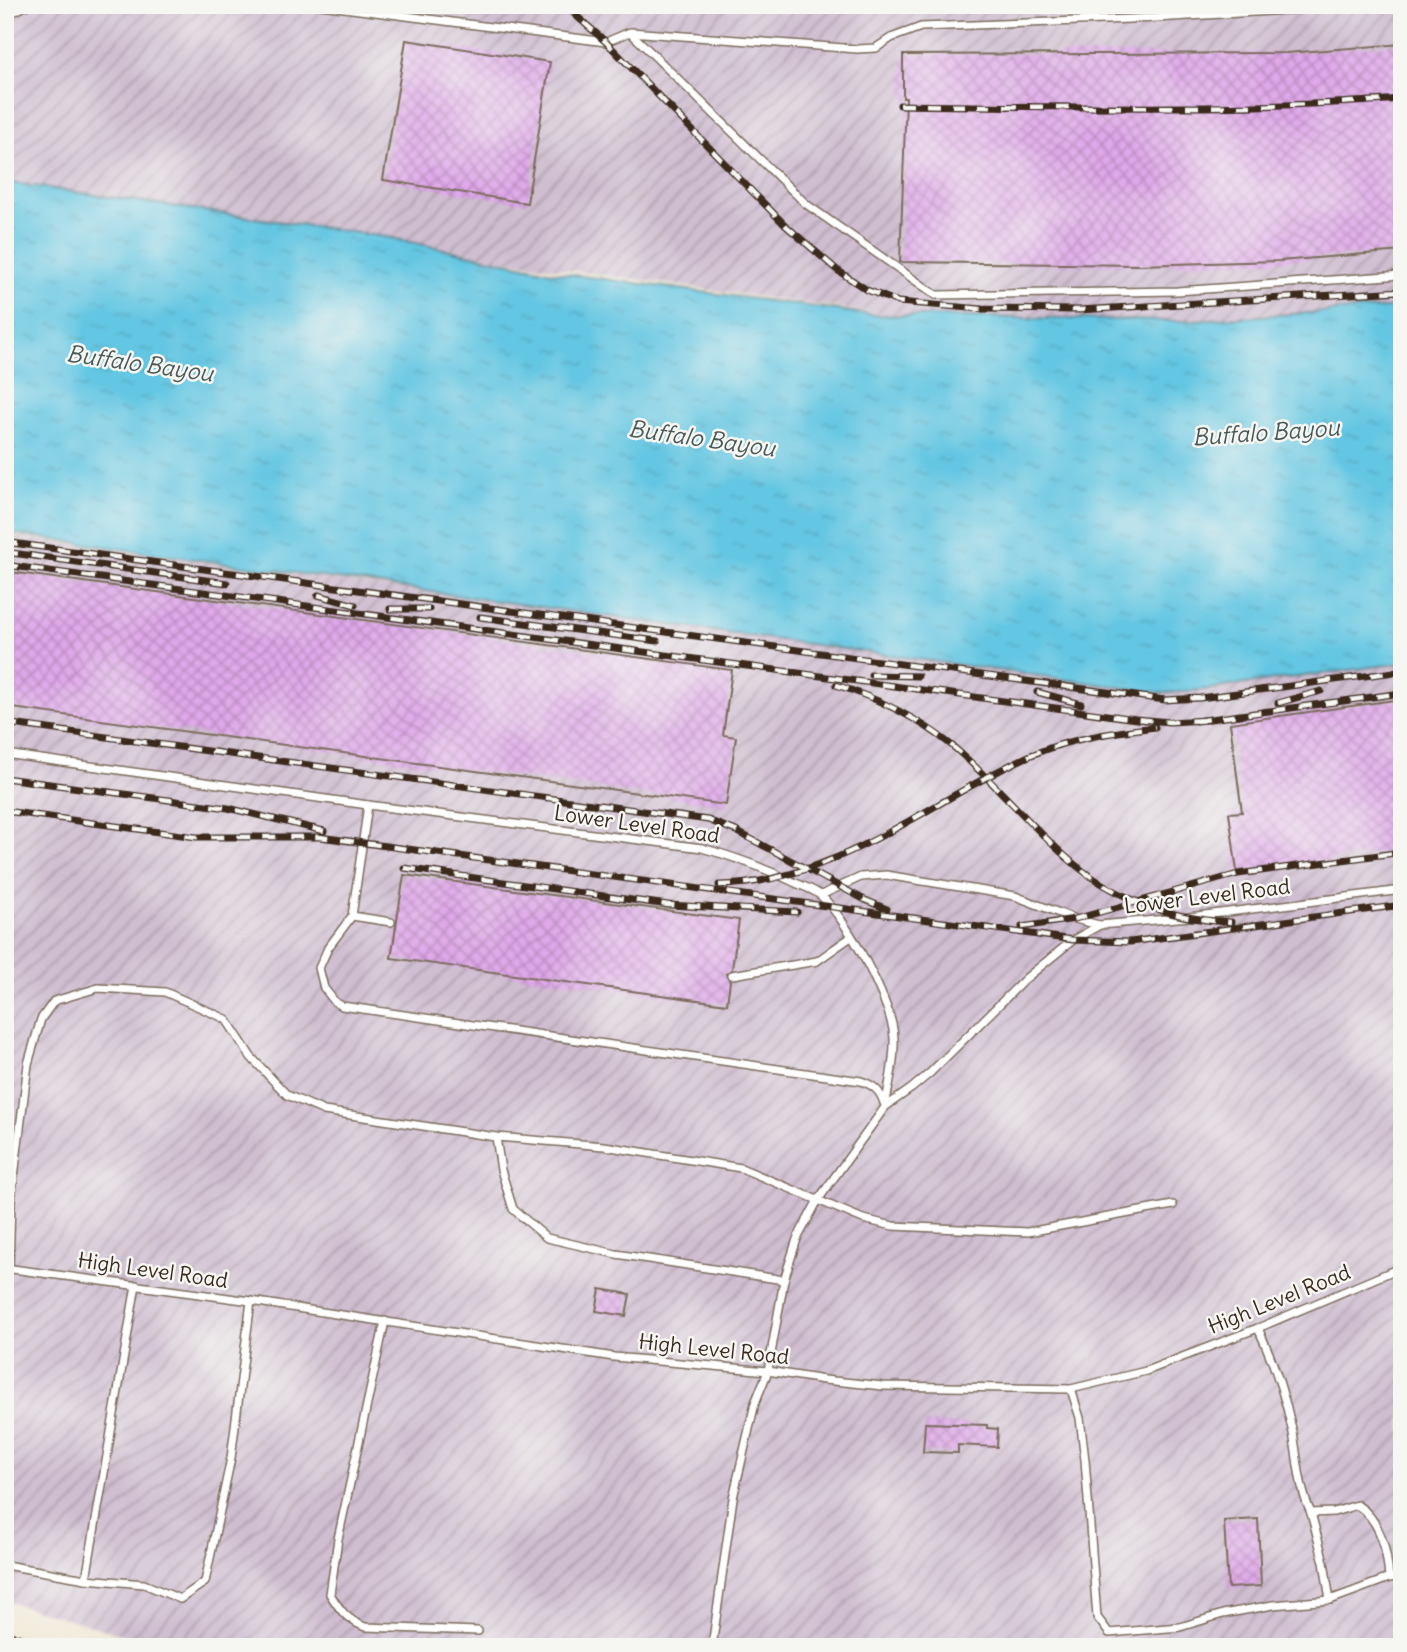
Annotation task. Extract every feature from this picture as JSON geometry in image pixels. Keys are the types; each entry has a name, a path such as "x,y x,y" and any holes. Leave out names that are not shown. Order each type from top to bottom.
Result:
{"lane":[{"path":"5,16 27,5"},
{"path":"321,5 606,42 631,32 867,48 876,48 891,38 921,27 1156,18 1368,5"},
{"path":"631,32 806,204 936,295 1177,290 1402,275"},
{"name":"Lower Level Road","path":"5,754 702,848 729,855 821,895"},
{"path":"368,805 352,916 328,948 319,968 328,995 342,1006 861,1081 878,1090 885,1107"},
{"path":"712,1647 733,1498 753,1410 768,1371 784,1280 797,1239 818,1200 885,1107 893,1059 894,1035 888,1012 851,936 821,895 861,877 886,875 1016,896 1075,919 1100,925"},
{"name":"Lower Level Road","path":"885,1107 930,1073 1025,979 1073,940 1100,925 1189,918 1402,890"},
{"path":"352,916 391,922"},
{"path":"732,975 817,961 851,936"},
{"path":"7,1268 11,1201 28,1064 41,1019 54,1001 98,988 165,992 226,1019 251,1057 287,1095 324,1111 496,1137 604,1146 741,1168 863,1219 893,1226 1028,1232 1173,1205"},
{"path":"496,1137 501,1170 513,1209 547,1238 616,1254 784,1280"},
{"name":"High Level Road","path":"7,1268 251,1300 614,1357 768,1371 883,1386 1071,1389 1146,1371 1402,1268"},
{"path":"86,1579 136,1285"},
{"path":"5,1565 86,1579 144,1584 180,1599 205,1582 231,1458 251,1300"},
{"path":"385,1321 338,1539 330,1594 351,1622 365,1627 478,1632"},
{"path":"1258,1328 1274,1360 1280,1382 1295,1444 1303,1495 1311,1513 1324,1563 1330,1600"},
{"path":"1071,1389 1080,1418 1085,1460 1097,1617 1109,1633 1180,1627 1223,1614 1273,1605 1330,1600 1389,1578 1402,1576"},
{"path":"1311,1513 1334,1513 1357,1505 1370,1514 1387,1557 1389,1578"},
{"path":"559,1644 573,1647"}],"shaded area":[{"path":"5,5 1402,5 1402,307 1169,321 903,317 554,268 5,184"},
{"path":"5,535 1163,693 1402,661 1402,1647 154,1647 131,1637 5,1601"}],"water":[{"name":"Buffalo Bayou","path":"5,182 387,237 553,272 875,315 1179,321 1402,307 1402,663 1163,693 5,533"}],"building":[{"path":"406,40 550,62 527,203 383,180"},
{"path":"1402,44 1402,251 1279,261 1138,265 900,262 906,98 903,98 903,55 1286,53"},
{"path":"10,572 732,670 723,735 736,737 726,805 5,707 5,607"},
{"path":"1402,699 1402,850 1237,872 1229,813 1242,812 1230,723"},
{"path":"404,875 739,920 732,969 726,974 730,981 727,1004 391,958"},
{"path":"600,1289 630,1294 626,1316 596,1311"},
{"path":"925,1423 987,1425 987,1428 998,1429 997,1447 958,1445 958,1453 923,1452"},
{"path":"1258,1519 1261,1586 1228,1588 1224,1521"}],"railway":[{"path":"564,5 606,42 785,225 837,270 867,290 898,302 982,309 1079,310 1402,291"},
{"path":"900,105 1214,107 1402,99"},
{"path":"5,542 1165,700 1200,698 1402,671"},
{"path":"5,552 227,583"},
{"path":"5,565 1136,719 1170,722 1206,720"},
{"path":"318,595 355,605"},
{"path":"390,609 429,609"},
{"path":"480,617 657,641"},
{"path":"871,675 918,676"},
{"path":"836,685 896,709 937,734 980,771 1065,856 1101,883 1142,904 1164,911 1186,917 1231,922"},
{"path":"1278,703 1321,691"},
{"path":"1037,692 1081,704"},
{"path":"1196,721 1402,693"},
{"path":"5,723 708,820 736,831 865,900 887,909"},
{"path":"719,885 760,881 799,872 836,858 1016,762 1049,748 1101,735 1155,727"},
{"path":"5,778 228,808 324,831"},
{"path":"5,811 196,837 320,837 1073,940 1130,942 1402,905"},
{"path":"1022,927 1075,919 1238,874 1402,852"},
{"path":"404,868 668,905 797,912"},
{"path":"5,1634 57,1647"}]}
